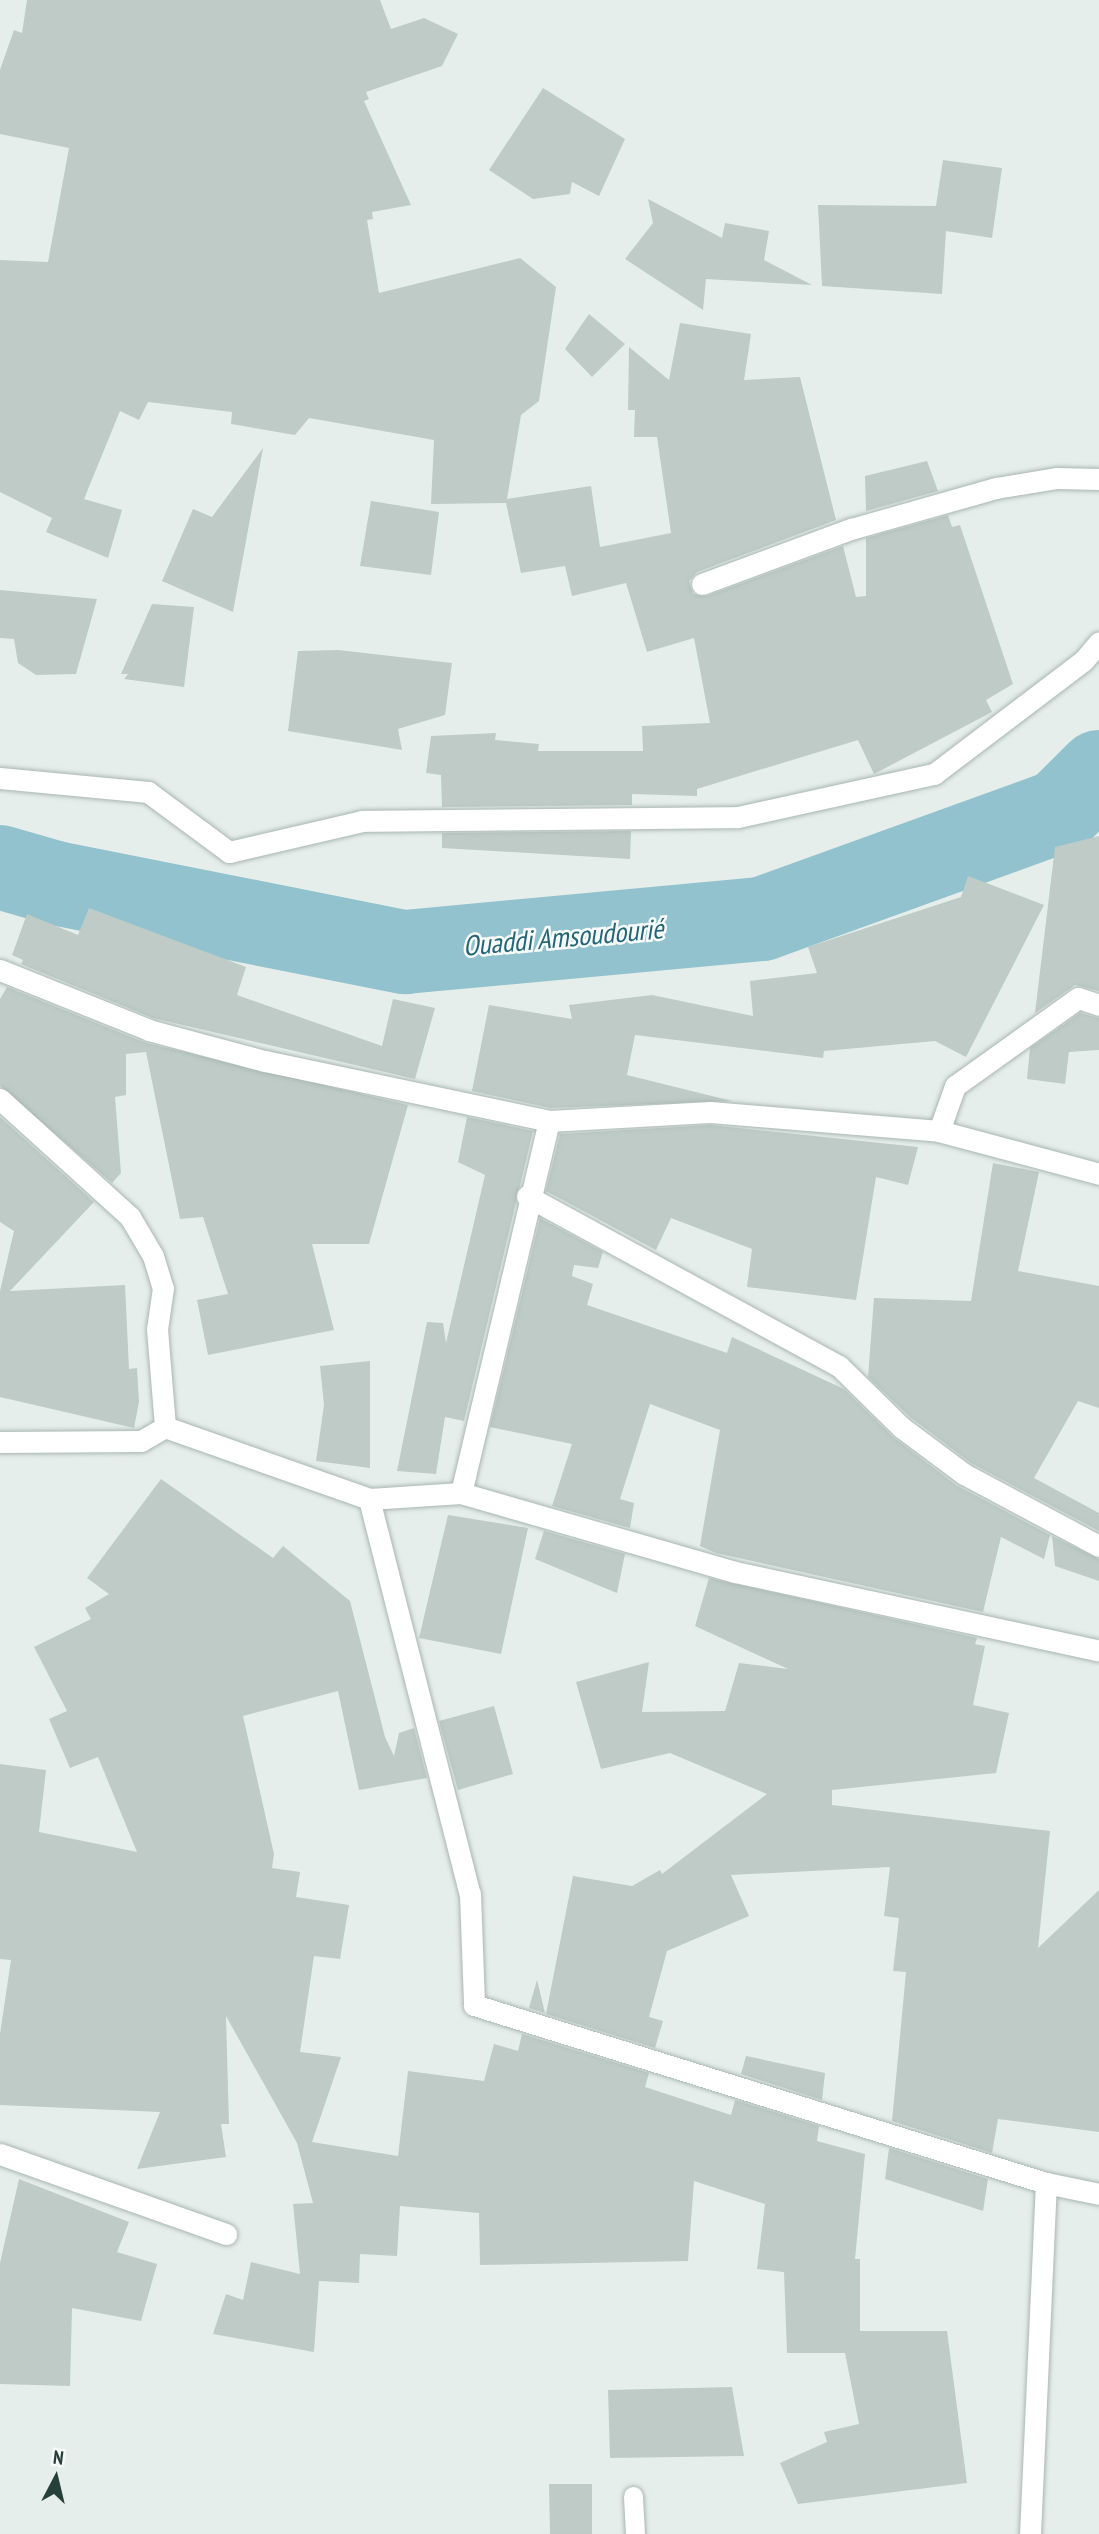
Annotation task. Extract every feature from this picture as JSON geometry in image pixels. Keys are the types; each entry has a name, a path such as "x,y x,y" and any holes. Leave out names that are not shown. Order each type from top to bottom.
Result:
{"street":[{"path":"702,584 851,529 996,488 1056,478 1099,479"},
{"path":"0,778 148,792 229,852 362,821 738,817 934,774 1084,660 1099,642"},
{"path":"0,970 149,1030 265,1061 549,1121 709,1112 939,1131 1099,1174"},
{"path":"939,1131 955,1086 1078,998 1099,1005"},
{"path":"0,1099 130,1217 153,1256 163,1288 157,1329 165,1427"},
{"path":"461,1493 527,1196 549,1121"},
{"path":"527,1196 839,1366 901,1427 964,1474 1099,1546"},
{"path":"0,1441 141,1441 165,1427 369,1499 461,1493 736,1572 1099,1651"},
{"path":"369,1499 470,1894 474,2005 1046,2183 1099,2194"},
{"path":"0,2154 226,2234"},
{"path":"1030,2534 1046,2183"}],"lane":[{"path":"633,2496 635,2534"}],"building":[{"path":"27,0 380,0 391,29 424,18 458,34 442,66 366,92 369,99 364,101 411,205 372,212 373,219 367,220 379,293 520,258 556,287 539,401 521,415 507,499 591,486 600,547 671,533 657,437 634,437 635,410 628,410 629,347 669,380 680,323 751,334 744,380 800,377 836,520 697,572 689,581 693,594 707,596 843,546 856,597 866,596 866,538 948,515 952,527 960,525 1013,684 986,700 992,712 874,774 858,740 697,789 697,796 632,794 632,805 442,807 441,775 426,773 431,736 496,733 495,740 539,744 538,751 643,751 642,726 710,723 694,638 647,652 626,583 572,596 565,566 521,573 506,503 431,504 434,440 309,418 295,435 231,424 232,412 148,402 139,420 120,411 84,499 122,510 108,558 46,532 52,518 0,492 0,260 48,262 69,148 0,134 0,70 14,30 22,33"},
{"path":"543,88 625,139 599,196 572,182 570,194 533,199 489,170"},
{"path":"943,160 1002,168 992,238 946,231 942,294 822,286 818,205 936,206"},
{"path":"648,199 722,238 725,223 769,231 764,260 812,285 706,279 703,310 625,259 653,223"},
{"path":"589,314 625,344 592,377 565,349"},
{"path":"263,448 233,612 162,581 193,509 212,517"},
{"path":"927,461 938,491 866,511 865,476"},
{"path":"371,501 439,512 431,575 360,566"},
{"path":"0,590 97,599 76,674 36,675 18,663 14,639 0,638"},
{"path":"152,604 194,607 184,687 124,679 128,674 121,674"},
{"path":"338,650 452,663 445,715 398,729 402,750 288,731 298,651"},
{"path":"631,831 630,859 442,848 442,833"},
{"path":"1099,836 1099,991 1075,985 1035,1013 1055,847"},
{"path":"968,876 1044,905 966,1057 935,1041 824,1051 823,1058 635,1035 627,1075 732,1101 550,1108 472,1091 489,1005 572,1019 569,1005 652,995 753,1016 750,981 817,973 808,947 961,897"},
{"path":"89,908 246,967 237,995 382,1046 393,999 435,1008 415,1079 153,1018 21,964 23,960 12,955 27,914 78,935"},
{"path":"7,987 146,1043 408,1105 369,1244 312,1244 334,1330 208,1355 197,1300 228,1294 203,1217 180,1219 146,1052 126,1054 126,1095 115,1097 121,1173 112,1183 0,1086 0,999"},
{"path":"1080,1013 1099,1018 1099,1050 1069,1052 1065,1084 1027,1079 1030,1048"},
{"path":"0,1117 94,1202 10,1291 125,1285 129,1369 137,1368 139,1402 134,1428 0,1397 0,1291 14,1231 0,1222"},
{"path":"467,1117 533,1131 464,1421 445,1417 436,1474 397,1471 427,1322 443,1323 446,1343 485,1175 458,1162"},
{"path":"710,1125 918,1147 908,1185 876,1177 856,1300 747,1287 752,1249 671,1218 656,1250 546,1191 560,1134"},
{"path":"993,1163 1039,1172 1018,1271 1099,1286 1099,1408 1078,1401 1034,1478 1099,1513 1099,1531 971,1463 910,1417 868,1377 874,1298 971,1301"},
{"path":"540,1218 603,1252 598,1268 574,1265 572,1276 593,1284 587,1305 727,1353 732,1337 844,1389 893,1437 956,1485 1050,1535 1044,1559 1001,1537 983,1612 716,1553 700,1546 720,1430 650,1404 620,1499 634,1503 630,1528 552,1506 572,1444 490,1427"},
{"path":"370,1361 370,1468 316,1461 324,1405 320,1366"},
{"path":"161,1479 273,1558 283,1546 350,1601 385,1737 394,1756 399,1733 414,1728 427,1778 359,1790 338,1691 243,1716 274,1854 272,1868 300,1872 296,1897 349,1905 340,1959 314,1956 300,2052 341,2057 312,2142 398,2156 408,2071 484,2081 494,2044 518,2051 522,2034 649,2073 645,2087 731,2115 735,2100 819,2126 817,2141 865,2154 855,2259 860,2259 860,2331 947,2331 967,2483 798,2504 780,2463 827,2442 824,2432 859,2424 845,2353 787,2353 784,2272 757,2269 765,2204 694,2181 688,2261 480,2265 479,2213 400,2206 397,2256 360,2254 359,2283 319,2281 314,2352 213,2334 226,2294 243,2300 251,2262 300,2274 293,2204 313,2203 297,2143 226,2016 229,2124 221,2124 226,2157 137,2169 160,2112 0,2105 0,2034 11,1960 0,1959 0,1764 46,1770 39,1832 137,1852 98,1757 70,1768 49,1719 67,1711 34,1647 91,1619 85,1608 109,1594 87,1578"},
{"path":"448,1515 528,1528 501,1654 419,1638"},
{"path":"544,1531 625,1554 617,1593 535,1559"},
{"path":"1052,1536 1099,1559 1099,1581 1055,1566"},
{"path":"709,1578 977,1638 975,1644 985,1646 973,1705 1009,1713 996,1773 832,1790 832,1805 1050,1831 1038,1948 1099,1890 1099,2132 998,2119 992,2153 892,2121 906,1972 893,1971 899,1918 884,1916 890,1867 731,1875 749,1916 667,1951 649,2017 663,2021 655,2048 546,2014 573,1876 632,1886 660,1870 662,1874 767,1794 670,1753 601,1769 576,1682 649,1662 642,1712 725,1711 739,1663 788,1669 695,1626"},
{"path":"494,1706 513,1774 458,1790 439,1721"},
{"path":"537,1980 545,2013 529,2008"},
{"path":"746,2056 825,2073 822,2100 741,2074"},
{"path":"889,2148 988,2179 983,2211 885,2179"},
{"path":"19,2179 129,2222 117,2252 157,2264 141,2321 72,2308 70,2386 0,2384 0,2263"},
{"path":"732,2387 744,2456 610,2458 608,2390"},
{"path":"549,2484 592,2484 592,2534 550,2534"}],"waterway":[{"name":"Ouaddi Amsoudourié","path":"0,867 55,883 405,952 762,919 1060,811 1099,772"}]}
